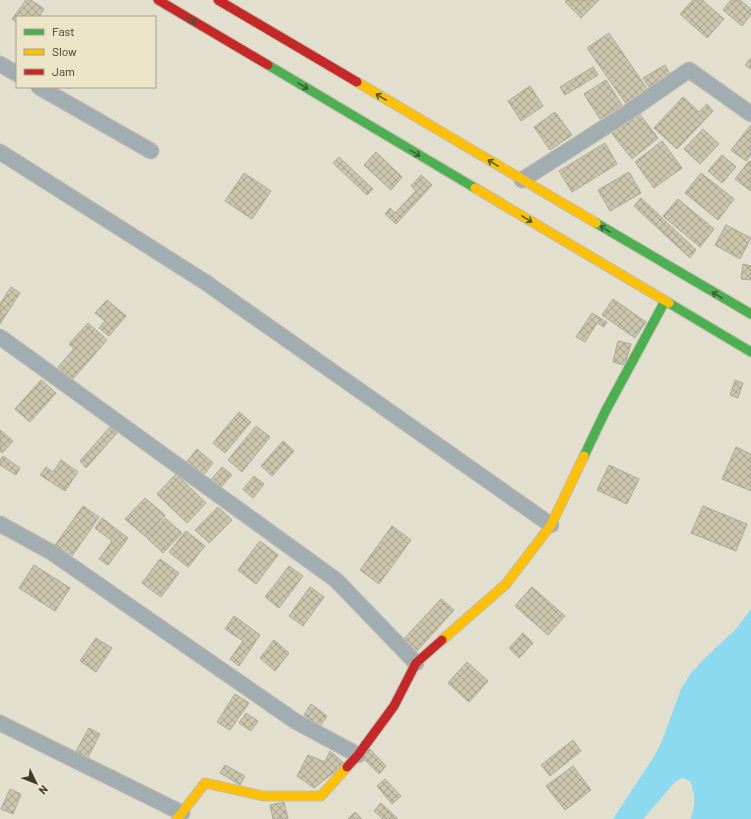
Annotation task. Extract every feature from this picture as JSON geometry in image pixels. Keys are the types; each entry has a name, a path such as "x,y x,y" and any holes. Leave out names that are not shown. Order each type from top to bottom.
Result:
{"street":[{"path":"158,0 387,132 751,352"},
{"path":"218,0 399,112 522,180 751,314"},
{"path":"0,64 16,73"},
{"path":"522,180 626,113 689,70 751,114"},
{"path":"41,88 151,151"},
{"path":"0,152 205,282 551,525"},
{"path":"0,723 180,816 205,783 263,796 320,796 358,755 394,706 416,663 506,584 551,525 605,412 665,301"},
{"path":"0,337 336,580 416,663"},
{"path":"0,524 51,552 295,720 358,755"}],"water":[{"path":"751,609 751,819 691,819 694,795 690,781 682,778 675,782 643,819 613,819 655,755 662,741 681,689 691,673 737,628"}],"building":[{"path":"26,0 31,0 44,9 40,16 16,16 16,22 12,19"},
{"path":"567,0 599,0 581,18 565,2"},
{"path":"693,0 702,0 724,19 707,38 680,14"},
{"path":"731,0 740,0 751,9 751,15 742,26 723,10"},
{"path":"609,33 648,90 627,105 587,48"},
{"path":"751,58 751,69 745,65"},
{"path":"665,65 672,78 651,90 643,78"},
{"path":"593,67 598,75 565,95 560,87"},
{"path":"606,80 622,105 600,119 584,94"},
{"path":"530,86 543,106 521,121 508,101"},
{"path":"683,97 699,112 707,104 713,111 677,149 654,128"},
{"path":"555,112 572,135 550,150 534,127"},
{"path":"638,112 658,138 632,159 611,132"},
{"path":"751,125 751,155 746,161 731,150"},
{"path":"703,129 719,144 700,164 684,149"},
{"path":"662,141 682,168 654,188 635,162"},
{"path":"605,143 617,164 572,192 559,171"},
{"path":"376,152 402,177 391,190 364,165"},
{"path":"722,155 736,167 722,183 708,171"},
{"path":"339,157 373,189 367,195 333,163"},
{"path":"749,161 751,162 751,191 735,179"},
{"path":"629,172 641,193 610,211 598,190"},
{"path":"244,173 271,191 252,219 225,201"},
{"path":"701,173 734,199 718,220 685,193"},
{"path":"421,175 432,185 396,224 385,214 390,208 395,213 416,191 411,186"},
{"path":"641,198 696,250 690,258 634,206"},
{"path":"678,199 714,229 700,247 663,216"},
{"path":"726,225 751,238 740,259 715,245"},
{"path":"743,264 751,266 751,280 741,279"},
{"path":"11,287 20,293 0,324 0,304"},
{"path":"613,299 646,322 635,338 602,315"},
{"path":"107,300 126,316 109,336 99,328 105,321 95,313"},
{"path":"592,313 607,322 604,327 597,323 585,342 576,337"},
{"path":"88,323 107,340 72,380 58,367 74,349 69,344"},
{"path":"618,341 631,344 625,365 613,362"},
{"path":"41,380 56,393 30,422 15,409"},
{"path":"735,380 743,383 738,398 730,395"},
{"path":"239,412 251,422 225,453 213,443"},
{"path":"256,426 270,437 242,472 228,460"},
{"path":"110,427 117,433 86,468 80,461"},
{"path":"0,430 13,441 2,453 0,451"},
{"path":"283,441 294,451 272,476 261,466"},
{"path":"736,447 751,454 751,491 722,479"},
{"path":"197,449 213,463 202,477 185,464"},
{"path":"3,456 20,468 16,475 0,465 0,460"},
{"path":"61,460 78,472 65,491 40,475 46,467 53,472"},
{"path":"609,465 639,479 627,504 597,490"},
{"path":"222,467 232,475 219,489 210,481"},
{"path":"176,474 206,503 187,523 157,494"},
{"path":"254,476 264,484 253,498 243,489"},
{"path":"145,498 165,515 146,537 125,519"},
{"path":"83,506 99,517 70,559 53,548"},
{"path":"703,506 747,524 736,551 691,533"},
{"path":"218,507 232,520 209,543 195,530"},
{"path":"102,518 128,538 108,565 99,559 112,541 95,528"},
{"path":"165,518 182,533 163,553 147,538"},
{"path":"392,526 411,540 379,584 360,570"},
{"path":"186,531 205,546 188,567 169,552"},
{"path":"260,541 278,555 256,584 238,570"},
{"path":"160,559 179,573 161,597 142,583"},
{"path":"34,565 70,588 55,611 19,588"},
{"path":"289,566 303,576 279,608 265,597"},
{"path":"310,587 324,597 303,626 289,616"},
{"path":"532,587 565,616 548,635 515,606"},
{"path":"441,599 454,610 415,653 402,641"},
{"path":"234,616 260,635 239,666 230,659 243,641 225,629"},
{"path":"523,633 533,643 519,658 509,648"},
{"path":"96,638 112,648 96,672 80,661"},
{"path":"274,640 289,653 275,671 260,658"},
{"path":"467,662 488,681 469,702 448,683"},
{"path":"235,694 249,703 230,730 217,722"},
{"path":"311,704 327,716 320,726 304,715"},
{"path":"246,713 258,721 251,731 239,723"},
{"path":"89,728 100,734 86,761 74,755"},
{"path":"573,740 581,751 550,776 541,765"},
{"path":"370,749 386,766 379,774 362,757"},
{"path":"330,751 345,764 314,788 297,776 308,755 325,762"},
{"path":"225,765 245,776 240,785 220,773"},
{"path":"573,766 591,790 565,810 546,786"},
{"path":"385,779 401,796 392,804 377,786"},
{"path":"10,789 21,794 13,814 1,809"},
{"path":"284,802 288,819 273,819 270,805"},
{"path":"381,803 398,819 383,819 374,811"},
{"path":"355,812 362,819 348,819"}],"traffic: fast":[{"path":"268,65 475,188"},
{"path":"596,223 751,314"},
{"path":"584,456 605,412 665,301"},
{"path":"669,303 751,352"}],"traffic: slow":[{"path":"357,82 596,223"},
{"path":"475,188 669,303"},
{"path":"442,640 506,584 551,525 584,456"},
{"path":"177,819 205,783 263,796 321,796 347,767"}],"traffic: jam":[{"path":"158,0 268,65"},
{"path":"218,0 357,82"},
{"path":"347,767 358,755 394,706 416,663 442,640"}]}
